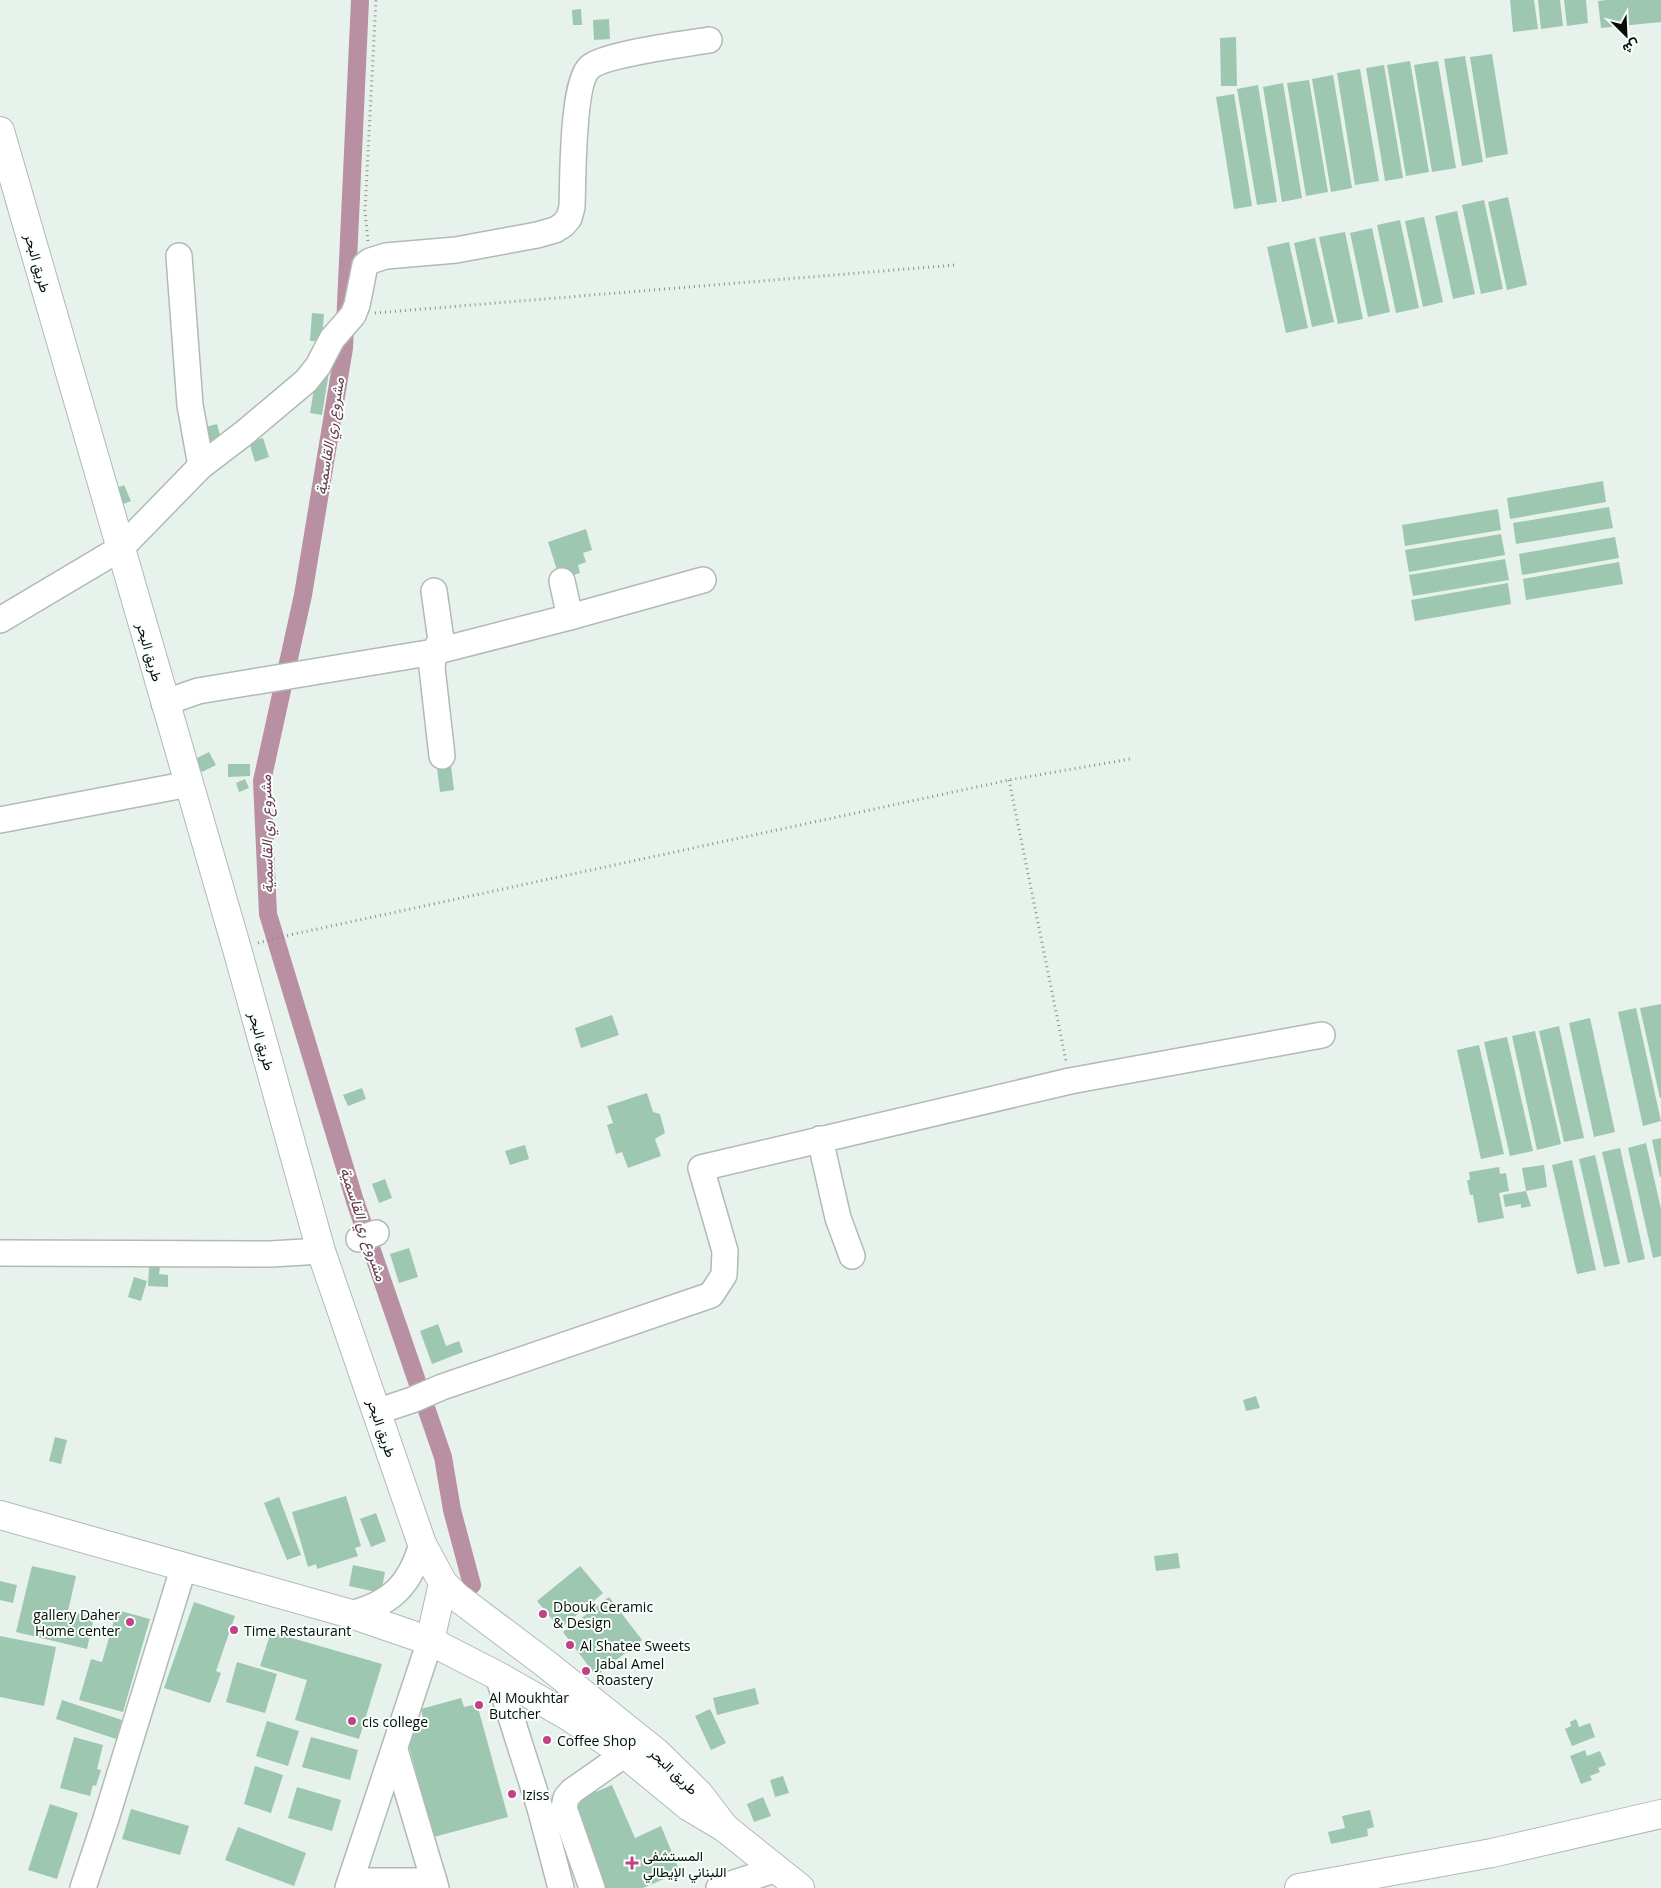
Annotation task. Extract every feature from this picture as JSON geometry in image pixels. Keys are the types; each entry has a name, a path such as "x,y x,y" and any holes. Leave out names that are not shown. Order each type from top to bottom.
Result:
{"main road":[{"name":"طريق البحر","path":"0,132 121,548 164,704 189,784 321,1251 422,1544 443,1583 457,1597 546,1664 658,1753 694,1789 725,1828"},
{"name":"طريق البحر","path":"0,1515 352,1614 430,1641 498,1676 568,1716 625,1754 688,1806 725,1828 800,1888"},
{"path":"430,1641 443,1583"},
{"path":"1299,1888 1492,1853 1661,1814"}],"street":[{"path":"0,620 121,548 201,466 306,382 318,366 328,346 358,305 365,265 370,260 386,256 456,250 537,236 555,230 569,218 572,207 576,124 581,84 585,73 595,64 619,56 709,40"},
{"path":"179,256 190,405 201,466"},
{"path":"164,704 198,690 434,652 703,580"},
{"path":"562,582 570,617"},
{"path":"434,591 441,640 434,652 432,668 442,756"},
{"path":"0,820 189,784"},
{"path":"376,1412 412,1400 442,1387 711,1295 724,1275 725,1251 701,1168 1070,1081 1322,1035"},
{"path":"820,1139 838,1218 852,1256"},
{"path":"0,1253 271,1254 321,1251"},
{"path":"352,1614 372,1608 390,1598 405,1583 416,1565 422,1544"},
{"path":"83,1888 184,1566"},
{"path":"395,1750 435,1885 350,1884 430,1641"},
{"path":"498,1676 540,1808 562,1888"},
{"path":"592,1888 564,1808 566,1798 572,1791 625,1754"},
{"path":"719,1888 777,1869"}],"path":[{"path":"370,260 365,211 376,0"},
{"path":"347,322 955,266"},
{"path":"262,941 1009,780 1130,759"},
{"path":"1009,780 1070,1081"}],"building":[{"path":"1510,0 1534,0 1538,29 1513,32"},
{"path":"1538,0 1560,0 1563,26 1541,29"},
{"path":"1564,0 1586,0 1588,23 1567,26"},
{"path":"1661,0 1661,22 1601,28 1598,1"},
{"path":"581,9 582,25 573,25 572,10"},
{"path":"609,19 610,39 594,40 593,20"},
{"path":"1236,37 1237,86 1221,86 1220,38"},
{"path":"1492,54 1508,154 1486,158 1470,57"},
{"path":"1465,56 1483,162 1462,166 1444,59"},
{"path":"1410,61 1429,172 1406,176 1387,65"},
{"path":"1438,61 1456,168 1432,172 1414,65"},
{"path":"1384,65 1403,178 1385,181 1366,68"},
{"path":"1360,69 1379,181 1355,185 1337,73"},
{"path":"1333,75 1352,188 1331,192 1312,79"},
{"path":"1309,80 1328,192 1306,196 1287,83"},
{"path":"1283,83 1302,198 1282,202 1263,87"},
{"path":"1258,85 1277,202 1257,205 1237,89"},
{"path":"1234,94 1252,206 1234,209 1216,97"},
{"path":"1508,197 1527,285 1507,290 1488,202"},
{"path":"1484,200 1503,289 1481,294 1462,205"},
{"path":"1457,211 1475,294 1453,299 1435,216"},
{"path":"1424,217 1443,302 1423,307 1405,221"},
{"path":"1400,220 1419,308 1396,313 1377,225"},
{"path":"1372,228 1390,312 1368,317 1350,233"},
{"path":"1345,232 1363,319 1338,324 1319,237"},
{"path":"1315,238 1334,322 1312,327 1294,243"},
{"path":"1289,242 1308,328 1286,333 1267,247"},
{"path":"312,313 324,314 322,341 310,341"},
{"path":"317,371 329,372 322,415 310,413"},
{"path":"217,424 221,439 204,442 201,428"},
{"path":"263,438 269,457 255,462 249,442"},
{"path":"1603,481 1606,502 1510,519 1507,498"},
{"path":"124,485 131,501 121,505 114,489"},
{"path":"1609,507 1613,528 1516,544 1513,523"},
{"path":"1498,509 1501,530 1405,546 1402,525"},
{"path":"586,529 592,550 583,553 586,562 578,565 580,573 560,579 548,542"},
{"path":"1501,534 1505,555 1409,572 1405,550"},
{"path":"1615,537 1619,558 1522,575 1519,554"},
{"path":"1505,559 1509,580 1413,596 1409,575"},
{"path":"1619,562 1623,584 1526,600 1523,579"},
{"path":"1508,583 1511,604 1415,621 1411,600"},
{"path":"209,752 216,765 202,772 195,759"},
{"path":"450,758 454,790 440,792 436,760"},
{"path":"228,764 250,764 250,776 228,777"},
{"path":"245,779 249,788 239,792 236,783"},
{"path":"1661,1004 1661,1098 1660,1098 1640,1008"},
{"path":"1636,1008 1661,1121 1643,1126 1618,1012"},
{"path":"612,1015 619,1035 581,1048 575,1028"},
{"path":"1590,1018 1615,1132 1594,1137 1569,1023"},
{"path":"1559,1026 1584,1138 1564,1142 1539,1031"},
{"path":"1535,1031 1561,1144 1537,1150 1512,1036"},
{"path":"1507,1037 1533,1151 1510,1156 1484,1042"},
{"path":"1479,1045 1504,1154 1481,1159 1457,1050"},
{"path":"362,1088 366,1099 348,1106 343,1095"},
{"path":"647,1093 653,1112 660,1114 665,1133 655,1139 661,1156 628,1168 622,1152 616,1154 607,1125 613,1123 607,1106"},
{"path":"1661,1138 1661,1177 1660,1177 1652,1140"},
{"path":"1646,1143 1661,1209 1661,1256 1653,1258 1628,1148"},
{"path":"525,1145 529,1159 510,1165 505,1151"},
{"path":"1620,1148 1645,1259 1628,1263 1602,1152"},
{"path":"1595,1155 1620,1264 1604,1267 1579,1159"},
{"path":"1572,1160 1596,1270 1577,1274 1552,1165"},
{"path":"1544,1165 1547,1187 1526,1191 1522,1168"},
{"path":"1499,1167 1500,1174 1506,1173 1509,1191 1499,1193 1504,1218 1478,1223 1473,1195 1470,1195 1467,1180 1470,1180 1469,1172"},
{"path":"385,1179 392,1198 379,1203 372,1184"},
{"path":"1526,1191 1531,1206 1521,1208 1521,1204 1505,1207 1503,1195"},
{"path":"409,1248 418,1277 399,1283 390,1254"},
{"path":"149,1267 160,1267 159,1274 168,1275 168,1287 148,1286"},
{"path":"134,1277 147,1281 141,1301 128,1297"},
{"path":"438,1324 446,1346 459,1341 463,1352 432,1364 420,1331"},
{"path":"1256,1396 1260,1408 1246,1411 1243,1400"},
{"path":"55,1437 67,1440 61,1464 49,1461"},
{"path":"346,1496 361,1546 355,1548 358,1556 317,1569 316,1564 308,1567 292,1512"},
{"path":"279,1497 301,1555 287,1560 264,1503"},
{"path":"376,1513 386,1541 371,1547 360,1519"},
{"path":"1178,1553 1180,1568 1156,1571 1154,1556"},
{"path":"353,1565 385,1572 381,1593 349,1586"},
{"path":"32,1566 76,1576 68,1611 94,1617 87,1649 16,1632"},
{"path":"580,1566 603,1593 560,1629 537,1601"},
{"path":"0,1581 17,1585 13,1603 0,1600"},
{"path":"609,1597 642,1640 596,1676 563,1632"},
{"path":"194,1602 235,1616 216,1671 221,1673 210,1703 164,1688"},
{"path":"117,1610 150,1619 123,1712 79,1700 91,1659 102,1662"},
{"path":"271,1632 382,1664 359,1739 295,1720 307,1680 260,1666"},
{"path":"0,1636 56,1647 44,1706 0,1697"},
{"path":"237,1662 277,1674 265,1713 226,1702"},
{"path":"755,1688 759,1704 717,1715 713,1698"},
{"path":"461,1698 464,1707 477,1704 508,1817 434,1837 405,1732 416,1729 414,1721 423,1719 421,1709"},
{"path":"62,1700 122,1720 116,1739 56,1719"},
{"path":"710,1709 726,1743 711,1750 695,1716"},
{"path":"1576,1719 1579,1727 1590,1723 1595,1737 1572,1746 1565,1729 1571,1726 1570,1722"},
{"path":"267,1721 299,1731 288,1766 256,1756"},
{"path":"74,1737 103,1745 97,1769 101,1770 96,1786 93,1785 90,1796 60,1788"},
{"path":"311,1737 358,1750 350,1780 302,1767"},
{"path":"1585,1750 1587,1756 1600,1751 1606,1765 1598,1768 1600,1772 1590,1776 1592,1780 1581,1784 1570,1756"},
{"path":"255,1766 283,1775 271,1813 244,1804"},
{"path":"783,1776 789,1793 775,1797 770,1780"},
{"path":"612,1785 635,1838 661,1826 680,1872 643,1888 600,1888 565,1805"},
{"path":"297,1787 341,1800 332,1831 288,1818"},
{"path":"763,1797 771,1816 754,1822 747,1804"},
{"path":"50,1804 78,1813 57,1879 28,1870"},
{"path":"131,1809 189,1826 180,1855 122,1839"},
{"path":"1370,1810 1374,1827 1367,1829 1368,1836 1331,1844 1328,1832 1345,1828 1342,1816"},
{"path":"238,1827 306,1853 294,1886 225,1860"}],"waterway":[{"name":"مشروع ري القاسمية","path":"360,0 344,348 303,595 262,781 268,914 355,1201 443,1457 452,1510 472,1585"}],"place":[{"name":"Dbouk Ceramic & Design","path":"543,1614"},
{"name":"gallery Daher Home center","path":"130,1622"},
{"name":"Time Restaurant","path":"234,1630"},
{"name":"Al Shatee Sweets","path":"570,1645"},
{"name":"Jabal Amel Roastery","path":"586,1671"},
{"name":"Al Moukhtar Butcher","path":"479,1705"},
{"name":"cis college","path":"352,1721"},
{"name":"Coffee Shop","path":"547,1740"},
{"name":"Iziss","path":"512,1794"},
{"name":"المستشفى اللبناني الإيطالي","path":"632,1863"}]}
